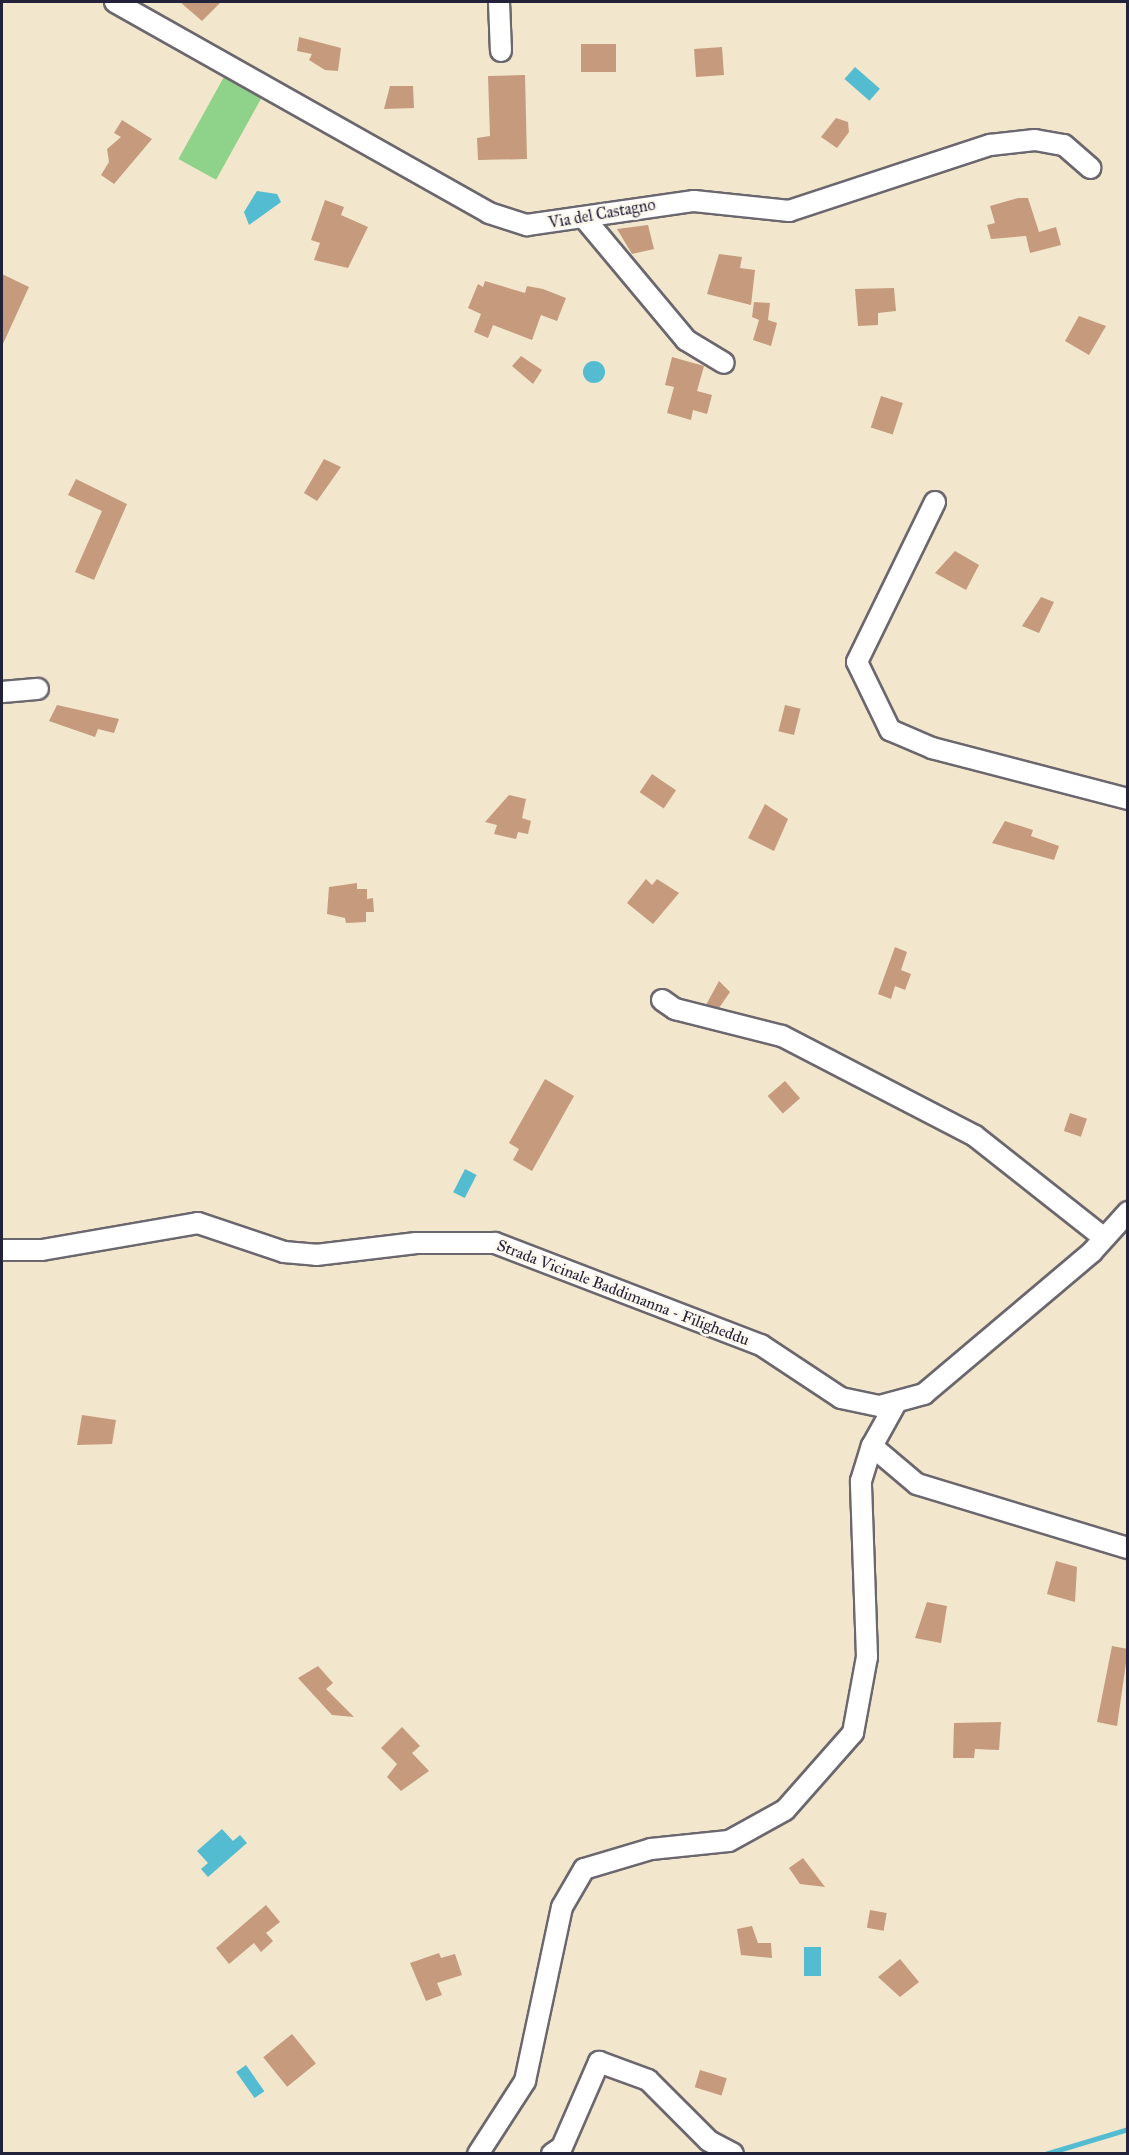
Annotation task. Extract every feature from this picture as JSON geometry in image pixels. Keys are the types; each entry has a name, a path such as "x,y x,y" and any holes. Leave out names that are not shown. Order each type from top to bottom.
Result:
{"street":[{"name":"Via del Castagno","path":"115,2 489,213 527,225 585,219 694,201 789,211 990,145 1035,140 1064,145 1089,168"},
{"path":"499,2 501,51"},
{"path":"585,219 686,340 724,363"},
{"path":"935,502 857,662 890,730 932,748 1128,799"},
{"path":"2,692 38,689"},
{"path":"662,1000 675,1009 782,1036 975,1136 1104,1238"},
{"name":"Strada Vicinale Baddimanna - Filigheddu","path":"2,1250 42,1250 198,1223 284,1252 316,1255 416,1243 495,1243 761,1345 841,1398 896,1403 924,1394 1104,1238 1128,1212"},
{"path":"478,2154 525,2080 562,1907 584,1869 651,1850 729,1840 785,1810 853,1733 867,1658 861,1481 872,1446 896,1403"},
{"path":"872,1446 917,1484 1128,1548"},
{"path":"552,2154 562,2147 599,2062 648,2080 709,2141 733,2154"}],"green space":[{"path":"225,75 263,96 216,180 178,159"}],"water":[{"path":"855,67 880,89 869,101 845,79"},
{"path":"257,191 277,194 281,202 249,225 244,212"},
{"path":"594,361 602,364 605,372 602,380 594,383 586,380 583,372 586,364"},
{"path":"465,1169 477,1175 465,1198 453,1192"},
{"path":"222,1829 233,1841 240,1835 247,1843 208,1877 201,1869 208,1863 197,1851"},
{"path":"804,1947 821,1947 821,1976 804,1976"},
{"path":"246,2065 264,2091 255,2098 236,2072"}],"building":[{"path":"180,2 221,2 202,21"},
{"path":"299,37 341,48 338,71 325,70 309,60 312,54 297,51"},
{"path":"581,44 616,44 616,72 581,72"},
{"path":"722,47 724,75 696,77 694,49"},
{"path":"525,75 527,159 478,160 477,138 490,136 488,76"},
{"path":"390,86 413,86 414,108 384,109"},
{"path":"836,118 848,122 849,132 837,148 821,137"},
{"path":"122,120 152,139 114,184 101,175 109,162 107,149 121,137 114,133"},
{"path":"1018,198 1028,198 1039,232 1056,227 1061,245 1030,253 1026,236 991,239 987,225 995,223 990,206"},
{"path":"325,200 344,207 341,215 368,227 348,268 314,260 320,243 311,240"},
{"path":"648,225 654,249 632,254 617,229"},
{"path":"719,254 742,257 740,268 755,270 751,305 707,294"},
{"path":"2,274 29,287 2,346"},
{"path":"485,281 525,293 527,286 543,289 566,298 557,321 541,315 532,340 493,325 488,338 474,332 481,314 468,308 478,284 483,287"},
{"path":"894,288 896,311 878,313 878,325 858,326 855,289"},
{"path":"754,302 770,303 768,320 777,323 771,346 753,340 759,320 752,317"},
{"path":"1079,316 1106,326 1089,355 1065,341"},
{"path":"521,356 542,370 533,384 512,366"},
{"path":"672,357 704,366 697,391 712,395 707,414 693,410 691,420 667,413 674,387 665,385"},
{"path":"881,396 903,403 893,434 871,427"},
{"path":"324,459 341,467 317,501 304,493"},
{"path":"76,479 127,504 94,580 75,572 102,511 68,495"},
{"path":"955,551 979,565 966,590 935,573"},
{"path":"1041,597 1054,602 1039,633 1022,626"},
{"path":"57,705 119,719 114,733 98,729 95,737 49,721"},
{"path":"785,705 801,709 794,735 778,731"},
{"path":"652,774 676,790 664,808 640,792"},
{"path":"509,795 526,799 522,818 531,821 528,834 518,832 516,839 494,834 497,825 485,822"},
{"path":"765,804 788,819 774,851 748,838"},
{"path":"1005,821 1033,830 1031,836 1059,846 1054,860 992,843"},
{"path":"646,879 652,885 657,879 679,893 653,924 627,903"},
{"path":"357,883 357,889 367,889 367,899 373,898 374,912 366,912 366,922 346,923 345,918 327,914 329,887"},
{"path":"895,947 907,952 901,970 911,974 905,990 895,986 891,999 878,994"},
{"path":"719,981 730,992 719,1008 706,1005"},
{"path":"545,1079 574,1096 532,1171 513,1160 519,1149 509,1143"},
{"path":"785,1081 800,1098 783,1113 768,1096"},
{"path":"1070,1113 1087,1119 1081,1137 1064,1131"},
{"path":"82,1415 116,1420 112,1444 77,1445"},
{"path":"1056,1561 1077,1567 1075,1602 1047,1594"},
{"path":"927,1602 947,1606 941,1643 915,1638"},
{"path":"1112,1646 1128,1649 1117,1726 1097,1722"},
{"path":"318,1666 333,1683 326,1689 354,1717 332,1715 298,1678"},
{"path":"1001,1722 999,1750 975,1749 974,1758 953,1758 954,1723"},
{"path":"402,1727 420,1746 412,1753 429,1771 401,1791 387,1777 397,1764 381,1748"},
{"path":"803,1858 825,1887 800,1884 789,1868"},
{"path":"266,1905 280,1922 266,1933 273,1941 261,1952 254,1943 229,1964 216,1948"},
{"path":"870,1910 887,1913 884,1931 867,1928"},
{"path":"752,1926 758,1943 771,1943 772,1958 741,1955 737,1929"},
{"path":"439,1953 441,1958 455,1954 462,1975 437,1983 442,1995 426,2001 410,1963"},
{"path":"900,1959 919,1982 900,1997 878,1977"},
{"path":"292,2034 316,2064 287,2087 263,2057"},
{"path":"700,2070 727,2078 722,2095 695,2087"}],"waterway":[{"path":"1045,2154 1128,2129"}]}
